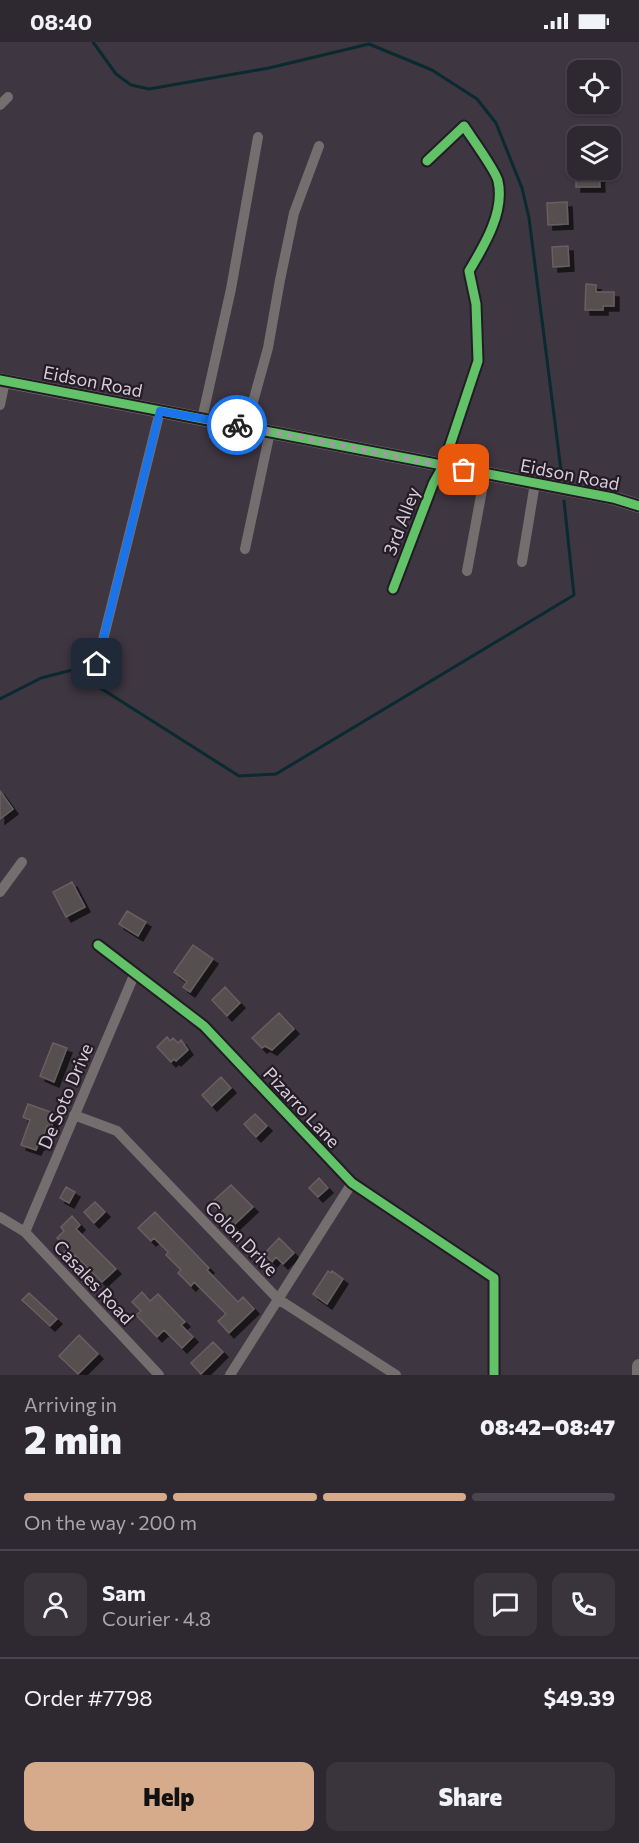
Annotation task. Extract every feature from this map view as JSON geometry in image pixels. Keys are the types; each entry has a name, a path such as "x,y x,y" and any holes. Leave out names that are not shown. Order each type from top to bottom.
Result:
{"street":[{"name":"3rd Alley","path":"393,589 433,484 443,466 478,361 476,304 469,271 486,243 498,210 498,180 464,126 427,161"},
{"path":"202,419 231,289 258,137"},
{"path":"246,427 268,348 294,213 319,146"},
{"path":"0,405 2,381"},
{"name":"Eidson Road","path":"2,381 613,498 639,506"},
{"path":"97,664 160,411"},
{"path":"245,549 270,432"},
{"path":"466,571 485,474"},
{"path":"522,562 535,483"},
{"path":"0,892 21,862"},
{"name":"Pizarro Lane","path":"98,945 204,1026 351,1183 494,1278 495,1375"},
{"name":"De Soto Drive","path":"25,1232 135,973"},
{"name":"Colon Drive","path":"74,1115 117,1131 278,1299 396,1375"},
{"path":"230,1375 351,1183"},
{"name":"Casales Road","path":"0,1217 25,1232 159,1375"},
{"path":"639,1366 639,1375"}],"building":[{"path":"576,180 600,180 600,187 576,187"},
{"path":"567,202 568,224 548,225 547,203"},
{"path":"568,246 569,266 553,267 552,247"},
{"path":"586,284 596,285 596,292 614,292 614,306 603,306 603,310 585,310"},
{"path":"0,791 13,809 0,819"},
{"path":"72,882 85,907 66,917 53,892"},
{"path":"127,911 146,922 138,936 119,924"},
{"path":"193,945 213,959 190,992 183,987 187,982 174,972"},
{"path":"225,987 240,1003 227,1016 212,1000"},
{"path":"279,1013 294,1029 272,1050 265,1046 262,1048 252,1038"},
{"path":"167,1037 170,1041 173,1038 178,1043 181,1040 188,1050 176,1061 174,1059 171,1062 157,1047"},
{"path":"53,1043 67,1048 54,1082 40,1076"},
{"path":"221,1077 231,1088 212,1106 202,1095"},
{"path":"28,1104 56,1114 51,1128 47,1126 36,1150 21,1145 30,1120 23,1117"},
{"path":"255,1114 267,1126 256,1137 244,1124"},
{"path":"319,1178 328,1188 318,1197 309,1188"},
{"path":"231,1185 253,1207 233,1226 211,1203"},
{"path":"66,1187 75,1192 69,1203 60,1198"},
{"path":"95,1202 105,1212 94,1223 84,1212"},
{"path":"155,1212 238,1302 243,1297 254,1309 229,1333 218,1321 226,1314 194,1282 191,1286 178,1273 181,1270 166,1255 168,1252 154,1238 151,1241 138,1228"},
{"path":"72,1216 80,1225 76,1229 116,1269 102,1282 75,1255 71,1259 64,1252 68,1249 57,1238 64,1231 61,1227"},
{"path":"279,1238 294,1253 283,1264 276,1257 272,1262 264,1254"},
{"path":"328,1271 331,1273 332,1271 343,1279 327,1304 313,1294"},
{"path":"142,1292 150,1301 158,1294 185,1322 181,1325 193,1337 182,1348 164,1330 157,1337 136,1315 141,1311 132,1302"},
{"path":"29,1293 57,1319 50,1326 22,1300"},
{"path":"79,1335 98,1354 78,1374 59,1356"},
{"path":"213,1342 223,1352 201,1374 191,1363"}],"waterway":[{"path":"93,42 116,74 131,85 149,89 269,68 369,44 432,70 477,99 496,123 522,188 529,218 561,470"},
{"path":"0,699 41,678 72,670 239,776 276,774 574,595 564,501"}],"cycle path":[{"path":"393,589 433,484 443,466 478,361 476,304 469,271 492,228 499,205 496,176 464,126 427,161"},
{"path":"0,380 613,498 639,506"},
{"path":"98,945 204,1026 352,1183 494,1278 494,1375"}],"way so far":[{"path":"237,425 464,470"}],"route":[{"path":"97,664 160,411 237,425"}]}
